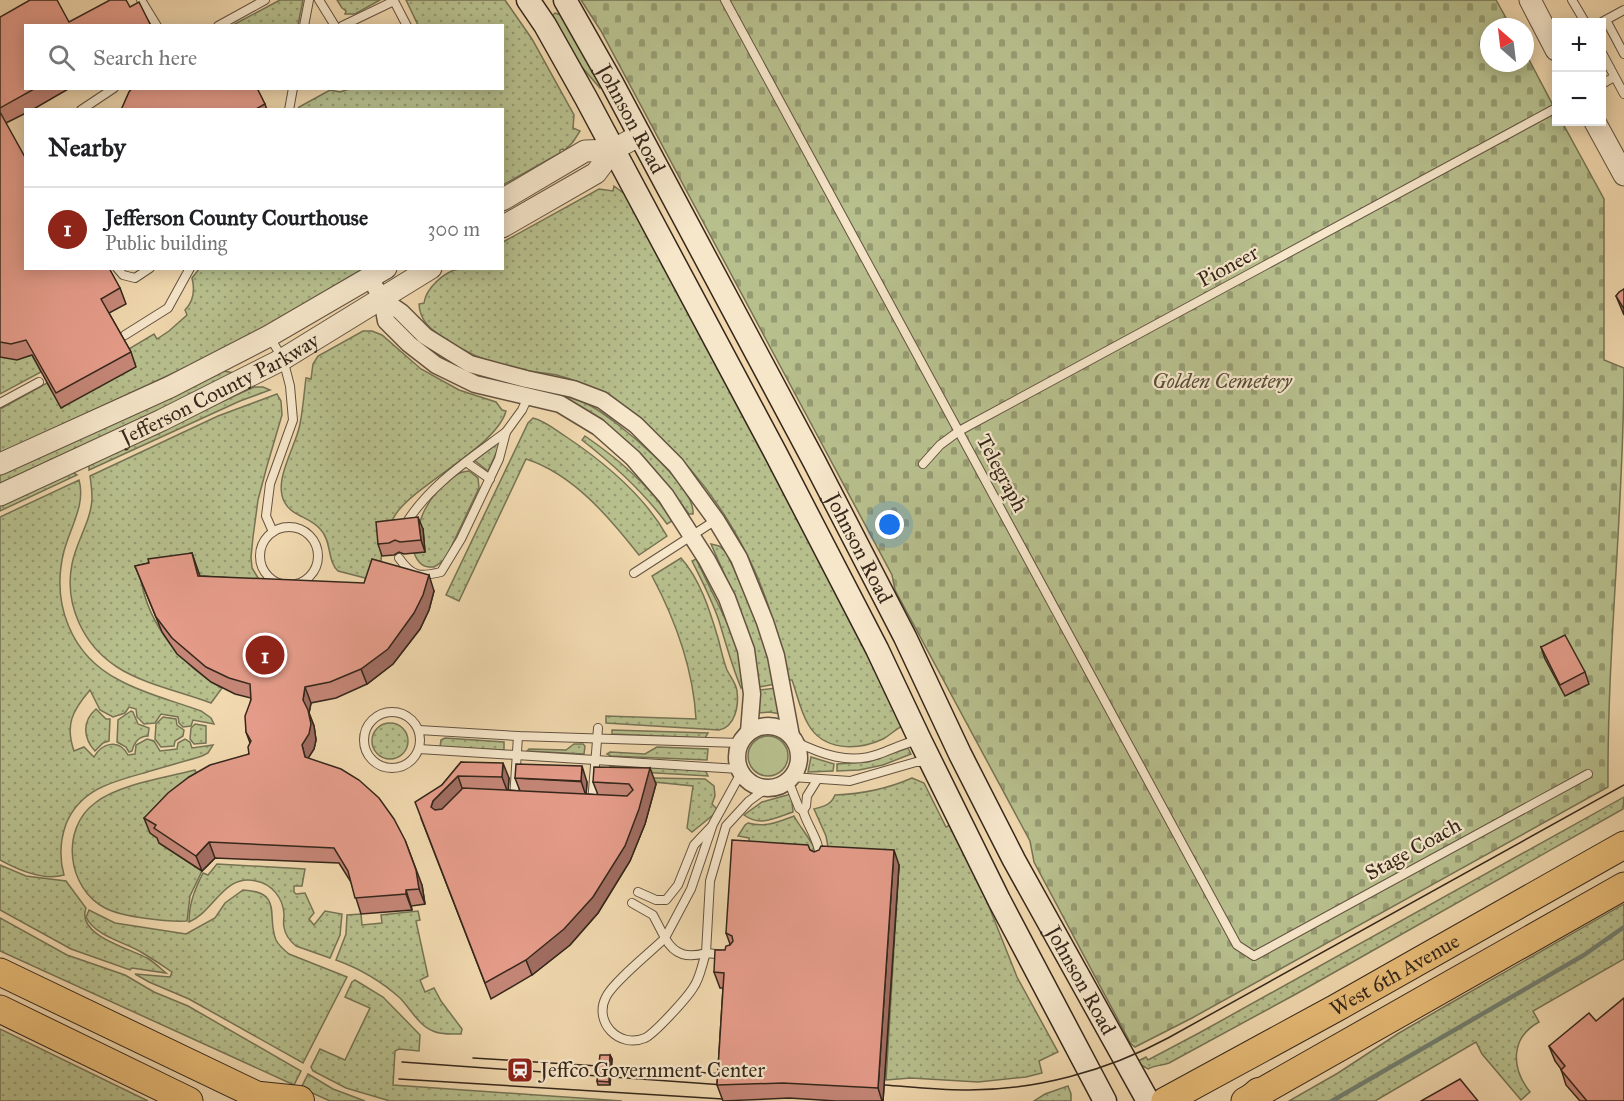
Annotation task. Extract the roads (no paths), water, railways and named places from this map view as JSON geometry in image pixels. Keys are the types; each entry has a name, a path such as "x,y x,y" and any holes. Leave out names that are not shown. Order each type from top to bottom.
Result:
{"highway":[{"name":"West 6th Avenue","path":"1165,1101 1336,1008 1624,844"},
{"name":"West 6th Avenue","path":"1251,1098 1624,886"},
{"path":"0,972 264,1099 298,1101"},
{"path":"0,1009 189,1101"}],"main road":[{"name":"Johnson Road","path":"528,0 554,41 776,452 877,649 933,768 1010,921 1105,1101"},
{"name":"Johnson Road","path":"565,0 640,135 884,596 1014,860 1148,1101"},
{"path":"920,740 952,754 1014,860"}],"street":[{"path":"1530,0 1552,41"},
{"path":"1597,126 1624,175"},
{"path":"504,226 596,173 613,150 640,135"},
{"path":"504,199 585,151 613,150"},
{"name":"Jefferson County Parkway","path":"0,495 162,420 283,358 428,270"},
{"path":"378,273 382,298 401,312 425,336 470,364 531,388 598,427 633,458 666,496 692,535 727,598 746,650 752,693 745,737 737,751 740,771 751,783 767,788 776,787 790,778 799,762 799,753 792,738 776,656 765,622 739,558 716,520 676,465 636,425 602,400 573,389 531,388"},
{"name":"Jefferson County Parkway","path":"0,464 170,387 269,336 378,273"},
{"path":"745,737 767,725 777,727 792,738"}],"lane":[{"path":"141,0 156,24"},
{"path":"222,24 265,0"},
{"path":"304,24 309,0"},
{"path":"319,0 334,24"},
{"name":"Telegraph","path":"725,0 1237,945 1254,956"},
{"path":"1572,0 1583,18"},
{"path":"346,24 394,1 406,24"},
{"path":"1606,19 1624,10"},
{"path":"1606,26 1624,54"},
{"path":"1606,61 1624,94"},
{"path":"1606,82 1614,77"},
{"path":"84,108 111,90"},
{"path":"289,108 293,90"},
{"name":"Pioneer","path":"923,464 940,445 959,431 1552,111"},
{"path":"119,270 135,278 147,270"},
{"path":"125,335 168,308 189,270"},
{"path":"269,336 283,358 290,386 293,420 270,484 266,516 273,532"},
{"path":"0,403 39,382"},
{"path":"405,525 424,498 506,432 522,410 531,388"},
{"path":"399,558 414,574 425,576 441,572 461,539 490,479 499,459 506,432"},
{"path":"466,462 490,479"},
{"path":"634,573 716,520"},
{"path":"291,527 309,535 315,542 318,561 309,578 291,585 273,580 266,574 262,566 262,547 266,538 273,532 291,527"},
{"path":"395,711 406,715 414,721 419,730 421,740 419,749 412,760 404,766 384,767 370,757 365,748 364,738 369,723 376,716 385,712 395,711"},
{"path":"419,730 518,736 597,732 745,737"},
{"path":"592,803 597,732"},
{"path":"514,799 518,736"},
{"path":"792,738 818,752 850,760 878,754 907,742 920,740"},
{"path":"419,749 740,771 713,824 691,889 665,938 606,995 602,1010 604,1020 608,1028 618,1037 627,1040 639,1040 654,1032 694,987 706,953 710,881 726,826 749,801 767,788"},
{"path":"820,861 819,846 803,811 799,808 790,778 850,781 916,762 925,762 933,768"},
{"name":"Stage Coach","path":"1254,956 1588,774"},
{"path":"803,811 807,796 817,780"},
{"path":"581,802 602,804"},
{"path":"638,892 656,900 666,900 678,885 694,845 713,824"},
{"path":"632,903 653,915 671,948 691,957 706,953 732,955"}],"waterway":[{"path":"1332,1101 1584,955 1624,927"}],"tram line":[{"path":"885,1085 954,1090 1017,1087 1069,1077 1145,1050 1624,785"},
{"path":"473,1058 724,1074"},
{"path":"402,1062 724,1085"},
{"path":"399,1079 723,1099"}],"place":[{"name":"Jefferson County Courthouse","path":"265,655"},
{"name":"Jeffco Government Center","path":"520,1070"}],"park label":[{"name":"Golden Cemetery","path":"1222,381"}]}
